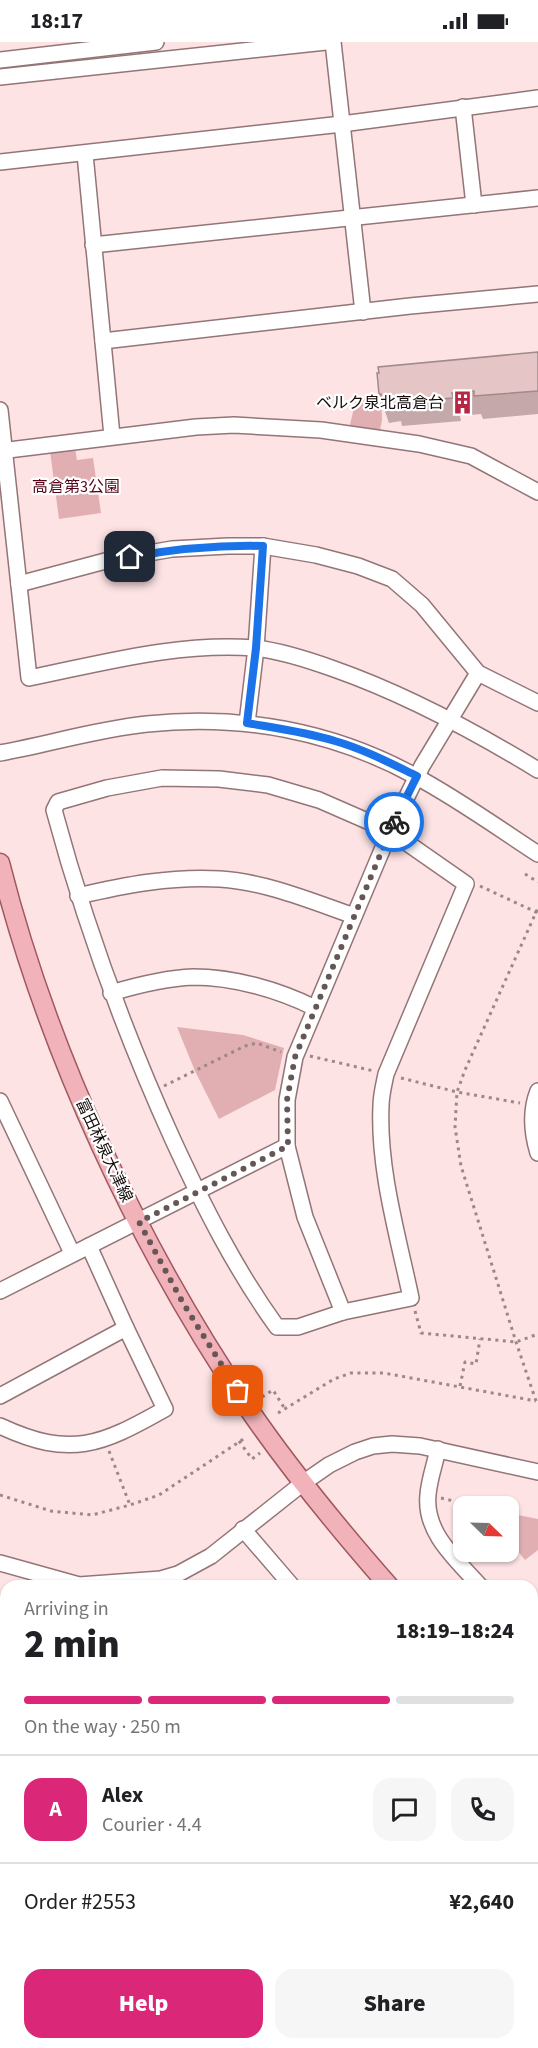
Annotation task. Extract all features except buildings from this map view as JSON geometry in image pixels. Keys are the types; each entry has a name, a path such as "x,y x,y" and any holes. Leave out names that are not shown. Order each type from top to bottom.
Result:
{"main road":[{"name":"富田林泉大津線","path":"0,863 34,976 65,1062 139,1222 183,1303 249,1409 303,1482 384,1580"}],"street":[{"path":"0,60 156,42"},
{"path":"0,77 326,42"},
{"path":"333,42 363,312"},
{"path":"0,162 342,124 538,98"},
{"path":"463,107 474,205"},
{"path":"85,154 112,436"},
{"path":"93,245 538,198"},
{"path":"103,341 538,294"},
{"path":"0,410 2,450 29,678 162,651 256,648 304,658 358,677 449,720 538,771"},
{"path":"2,450 196,427 234,425 321,430 419,444 471,456 538,492"},
{"path":"19,584 110,560 172,549 228,546 263,546 358,566 392,579 422,605 478,673 538,703"},
{"path":"247,723 256,648 263,546"},
{"path":"343,1312 305,1217 288,1146 287,1100 295,1057 390,831 417,776 478,673"},
{"path":"0,753 145,724 182,721 247,723 295,731 336,741 417,776 538,854"},
{"path":"162,778 219,779 268,785 319,800 390,831 466,884 386,1074 381,1105 382,1147 411,1298 343,1312 298,1327 278,1326 252,1292 197,1191 152,1092 111,993 78,896 54,810 58,802 107,788 162,778"},
{"path":"78,896 120,886 171,879 222,879 298,896 354,916"},
{"path":"111,993 148,982 193,977 230,980 292,996 315,1008"},
{"path":"536,1098 532,1122 538,1153"},
{"path":"0,1101 72,1253"},
{"path":"0,1291 288,1146"},
{"path":"0,1426 51,1444 81,1444 104,1440 165,1409 89,1246"},
{"path":"0,1396 126,1328"},
{"path":"166,1580 211,1556 303,1482 329,1465 355,1452 374,1446 392,1444 438,1449 538,1472"},
{"path":"438,1449 428,1495 429,1515 435,1533 475,1580"},
{"path":"243,1530 287,1580"},
{"path":"1,1565 60,1580"}],"path":[{"path":"525,874 538,882"},
{"path":"278,1413 334,1379 351,1373 384,1373 537,1401 516,1342 461,1166 455,1127 457,1092 493,1005 537,911 474,884 466,884"},
{"path":"152,1092 246,1046 257,1043 295,1057"},
{"path":"457,1092 536,1098"},
{"path":"411,1298 420,1333 516,1342 538,1334"},
{"path":"460,1387 465,1362 476,1364 480,1339"},
{"path":"262,1397 273,1390 285,1409"},
{"path":"0,1495 51,1511 92,1515 159,1495 244,1438"},
{"path":"104,1440 130,1505"},
{"path":"239,1442 252,1459 260,1453"},
{"path":"428,1495 453,1501"}],"green space":[{"path":"381,396 380,430 349,429 356,399"},
{"name":"高倉第3公園","path":"75,448 77,460 93,458 101,513 59,519 50,451"},
{"path":"177,1027 243,1035 284,1048 275,1090 219,1119 195,1071"},
{"path":"519,1515 538,1519 538,1550 525,1560 519,1552"}],"way so far":[{"path":"238,1391 183,1303 139,1222 288,1146 287,1100 295,1057 394,822"}],"place":[{"name":"ベルク泉北高倉台","path":"462,402"}],"route":[{"path":"130,557 172,549 263,546 256,648 247,723 336,741 417,776 394,822"}]}
